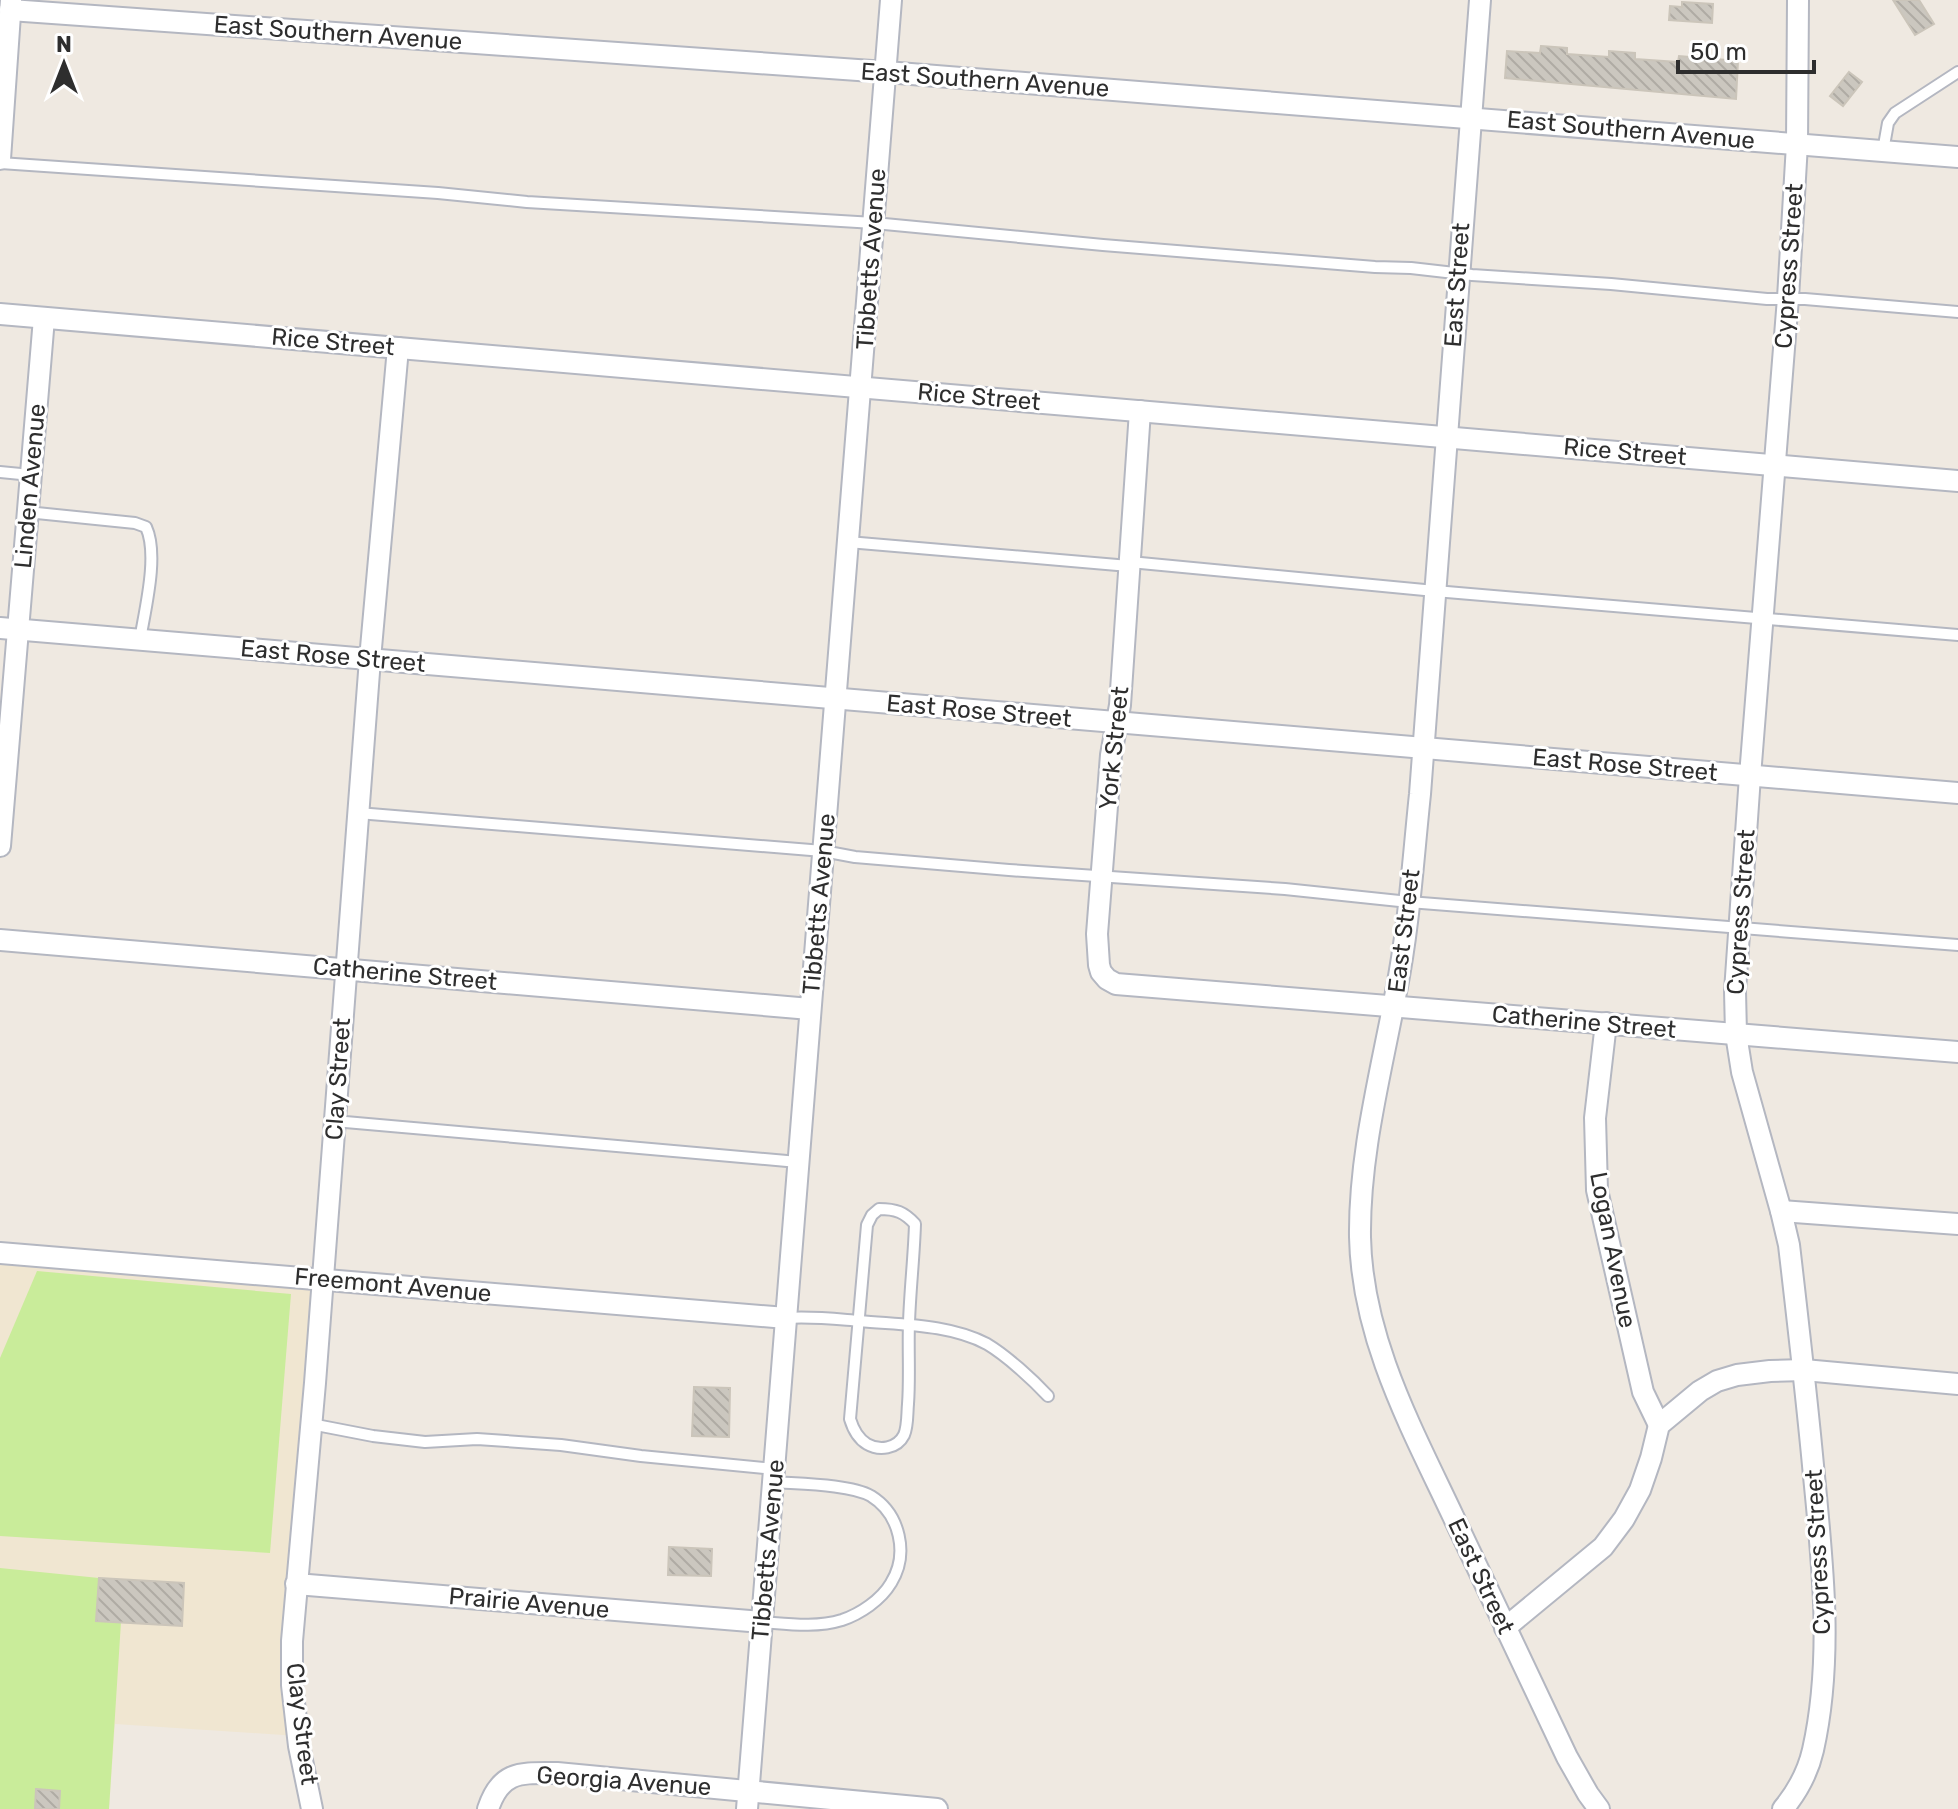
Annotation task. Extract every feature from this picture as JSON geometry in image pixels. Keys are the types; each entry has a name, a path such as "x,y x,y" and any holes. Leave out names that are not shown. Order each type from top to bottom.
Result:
{"street":[{"name":"Tibbetts Avenue","path":"748,1800 891,0"},
{"name":"East Street","path":"1480,0 1409,902 1394,1006 1367,1138 1360,1240 1365,1290 1383,1361 1410,1425 1567,1757 1599,1809"},
{"name":"Cypress Street","path":"1783,1809 1805,1776 1819,1717 1824,1666 1820,1534 1789,1245 1742,1072 1736,1034 1735,991 1788,298 1797,144 1798,0"},
{"name":"East Southern Avenue","path":"11,5 1958,157"},
{"path":"0,161 11,5"},
{"name":"Rice Street","path":"0,314 1958,481"},
{"name":"Linden Avenue","path":"0,846 9,629 27,512 44,318"},
{"name":"Clay Street","path":"312,1809 299,1746 292,1685 292,1641 370,659 398,348"},
{"name":"York Street","path":"1140,411 1120,705 1111,755 1102,875 1099,965 1107,979 1116,984 1209,991"},
{"name":"East Rose Street","path":"9,629 1958,793"},
{"name":"Catherine Street","path":"0,940 810,1009"},
{"name":"Catherine Street","path":"1209,991 1958,1052"},
{"name":"Logan Avenue","path":"1606,1023 1595,1118 1597,1190 1643,1392 1659,1425"},
{"path":"1781,1211 1958,1224"},
{"name":"Freemont Avenue","path":"0,1253 786,1318"},
{"path":"1505,1628 1603,1547 1640,1490 1659,1425 1717,1381 1737,1375 1804,1370 1958,1384"},
{"name":"Prairie Avenue","path":"296,1584 762,1622"},
{"name":"Georgia Avenue","path":"488,1809 500,1784 510,1777 528,1773 557,1773 748,1800 936,1809"}],"lane":[{"path":"1883,151 1888,123 1895,113 1958,72"},
{"path":"0,161 527,202 874,223 1117,246 1958,312"},
{"path":"0,472 31,475"},
{"path":"27,512 135,523 146,527 152,552 140,640"},
{"path":"848,542 1958,635"},
{"path":"358,813 823,851 855,857 1009,870 1285,889 1409,902 1958,945"},
{"path":"334,1121 798,1162"},
{"path":"879,1209 895,1209 907,1214 915,1224 910,1362 907,1426 903,1438 884,1449 863,1442 850,1419 858,1321 867,1225 879,1209"},
{"path":"786,1318 810,1316 909,1325 967,1336 988,1345 1048,1396"},
{"path":"311,1424 425,1442 505,1441 774,1475 854,1490 869,1496 893,1517 900,1544 897,1566 892,1583 882,1594 858,1613 843,1620 816,1625 762,1622"}],"shaded area":[{"path":"0,1253 322,1280 296,1584 298,1736 115,1724 109,1809 0,1809"}],"green space":[{"path":"37,1271 291,1294 270,1553 0,1536 0,1358"},
{"path":"0,1568 99,1578 97,1620 121,1622 109,1809 0,1809"}],"building":[{"path":"1893,0 1919,0 1934,24 1915,35"},
{"path":"1682,2 1713,4 1712,23 1669,20 1670,6 1682,7"},
{"path":"1541,46 1567,48 1567,54 1609,57 1609,51 1635,53 1635,59 1678,62 1679,56 1738,61 1736,99 1505,78 1507,51 1540,53"},
{"path":"1849,72 1862,82 1843,106 1830,96"},
{"path":"694,1387 730,1388 729,1437 692,1436"},
{"path":"669,1547 712,1549 711,1576 668,1575"},
{"path":"99,1578 184,1583 182,1626 96,1621"},
{"path":"36,1789 60,1791 59,1809 35,1809"}]}
